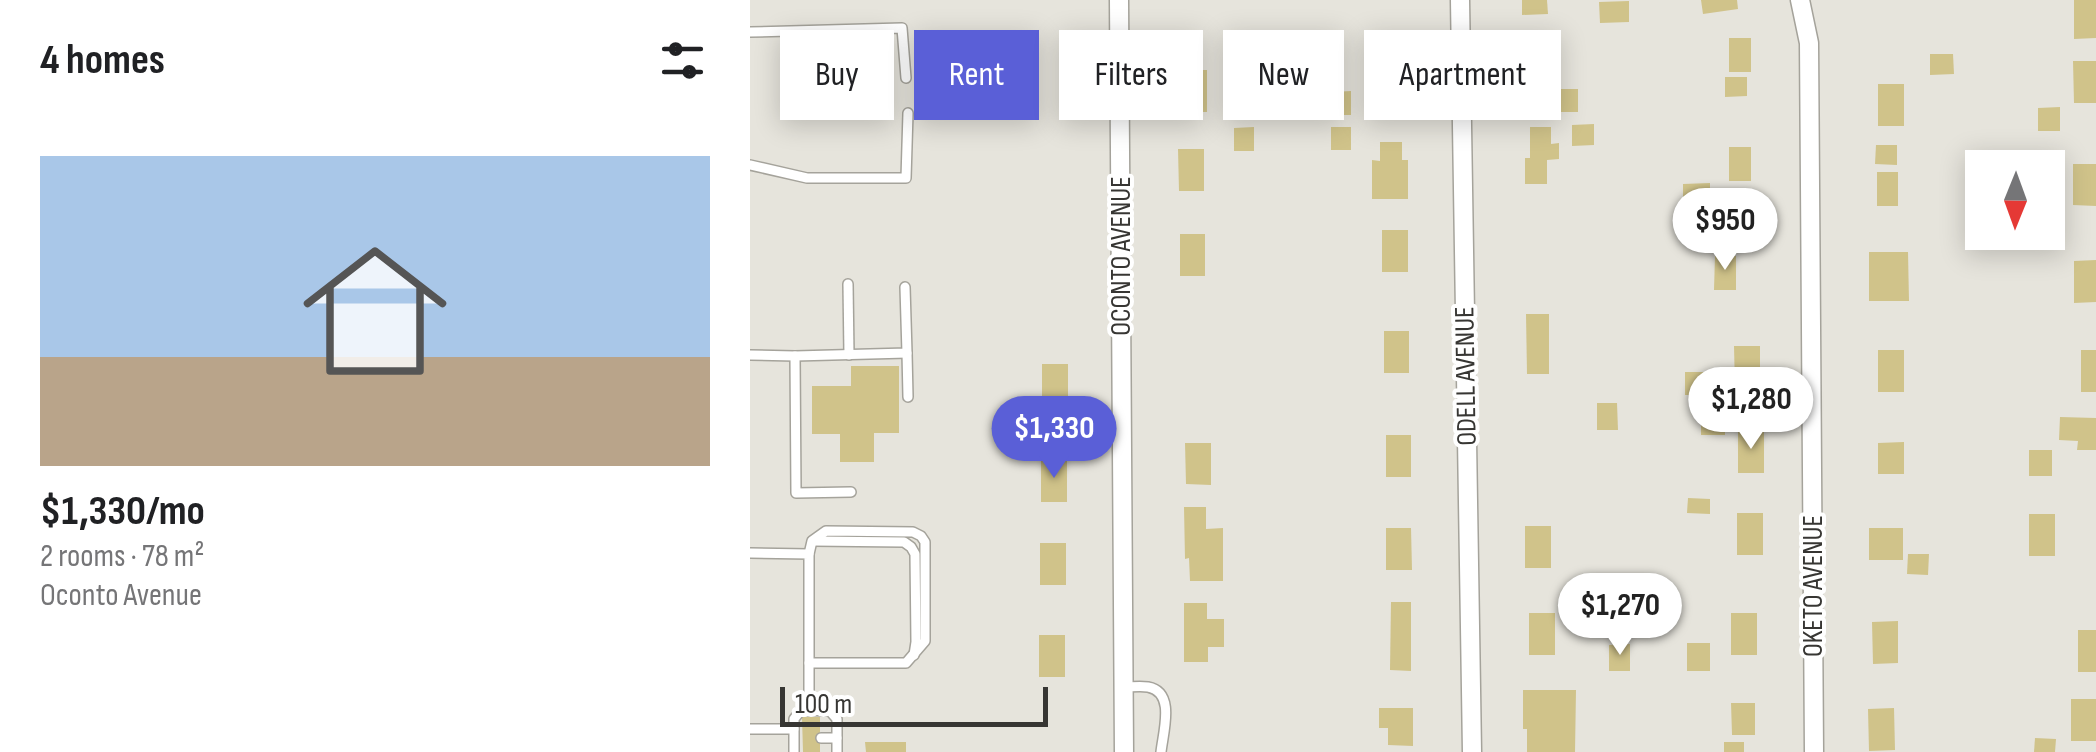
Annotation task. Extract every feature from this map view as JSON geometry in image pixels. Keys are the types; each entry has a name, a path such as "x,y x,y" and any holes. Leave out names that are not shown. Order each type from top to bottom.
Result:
{"street":[{"name":"OCONTO AVENUE","path":"1119,0 1124,752"},
{"name":"ODELL AVENUE","path":"1460,0 1472,752"},
{"name":"OKETO AVENUE","path":"1800,0 1809,43 1814,752"}],"lane":[{"path":"750,32 902,28 906,78"},
{"path":"750,165 806,178 906,178 908,113"},
{"path":"848,284 849,355"},
{"path":"906,287 908,397"},
{"path":"750,355 907,353"},
{"path":"795,356 796,493 852,492"},
{"path":"809,663 906,663 913,658 926,642 922,536 914,532 826,531 812,541 810,554 809,663 809,710"},
{"path":"750,552 810,554"},
{"path":"1124,686 1162,693 1166,701 1161,752"},
{"path":"794,752 794,719 801,710 830,711 837,720 837,752"},
{"path":"750,729 794,733 806,738"},
{"path":"821,738 837,738"}],"building":[{"path":"1522,0 1547,0 1548,14 1522,15"},
{"path":"1701,0 1737,0 1738,9 1703,14"},
{"path":"2074,0 2096,0 2096,38 2074,39"},
{"path":"1629,1 1629,22 1600,23 1599,2"},
{"path":"1729,38 1751,38 1751,72 1729,72"},
{"path":"1930,54 1953,54 1954,74 1930,75"},
{"path":"2073,61 2096,61 2096,103 2074,103"},
{"path":"1203,70 1207,70 1207,112 1203,112"},
{"path":"1725,77 1747,77 1747,96 1725,97"},
{"path":"1878,84 1904,84 1904,126 1878,126"},
{"path":"1561,89 1578,89 1578,112 1561,112"},
{"path":"1344,91 1351,91 1351,115 1344,115"},
{"path":"2060,107 2060,131 2038,131 2038,108"},
{"path":"1594,124 1594,145 1572,146 1572,125"},
{"path":"1254,127 1254,151 1234,151 1234,128"},
{"path":"1331,127 1351,127 1351,150 1331,150"},
{"path":"1530,127 1551,127 1551,144 1559,143 1559,159 1547,160 1547,184 1525,184"},
{"path":"1380,142 1402,142 1402,160 1408,160 1408,199 1372,199 1372,160 1380,161"},
{"path":"1876,145 1897,145 1897,165 1875,164"},
{"path":"1729,147 1751,147 1751,181 1729,181"},
{"path":"1178,149 1204,149 1204,191 1179,191"},
{"path":"2073,164 2096,164 2096,206 2073,205"},
{"path":"1877,172 1898,172 1898,206 1877,206"},
{"path":"1710,183 1710,203 1683,203 1683,184"},
{"path":"1694,224 1718,224 1718,250 1694,250"},
{"path":"1382,230 1408,230 1408,272 1382,272"},
{"path":"1180,234 1205,234 1205,276 1180,276"},
{"path":"1869,252 1908,252 1909,301 1869,301"},
{"path":"1715,256 1736,256 1736,290 1714,290"},
{"path":"2096,260 2096,302 2074,303 2074,261"},
{"path":"1526,314 1549,314 1549,374 1527,374"},
{"path":"1384,331 1409,331 1409,373 1384,373"},
{"path":"1734,346 1760,346 1760,388 1735,388"},
{"path":"1878,350 1904,350 1904,392 1878,392"},
{"path":"2081,350 2096,350 2096,392 2081,392"},
{"path":"1042,364 1068,364 1068,406 1042,406"},
{"path":"851,366 899,366 899,433 874,433 874,462 840,462 840,434 812,434 812,386 851,386"},
{"path":"1685,372 1708,372 1708,395 1685,395"},
{"path":"1597,403 1617,403 1618,430 1597,430"},
{"path":"1701,414 1725,414 1725,435 1701,435"},
{"path":"2060,417 2096,418 2096,450 2077,450 2078,441 2059,440"},
{"path":"1738,431 1764,431 1764,473 1738,473"},
{"path":"1386,435 1411,435 1411,477 1386,477"},
{"path":"1904,442 1904,474 1878,474 1878,443"},
{"path":"1185,443 1211,443 1211,485 1186,484"},
{"path":"2029,450 2052,450 2052,476 2029,476"},
{"path":"1041,460 1067,460 1067,502 1041,502"},
{"path":"1688,498 1710,499 1710,514 1687,513"},
{"path":"1184,507 1206,507 1206,529 1223,528 1223,581 1190,581 1189,558 1185,559"},
{"path":"1737,513 1763,513 1763,555 1737,555"},
{"path":"2029,514 2055,514 2055,556 2029,556"},
{"path":"1525,526 1551,526 1551,568 1525,568"},
{"path":"1386,528 1411,528 1412,570 1386,570"},
{"path":"1869,528 1903,528 1903,560 1869,560"},
{"path":"1040,543 1066,543 1066,585 1040,585"},
{"path":"1908,554 1929,554 1928,575 1907,574"},
{"path":"1391,602 1411,602 1411,671 1390,670"},
{"path":"1184,603 1207,603 1207,619 1224,619 1224,647 1208,647 1208,662 1184,662"},
{"path":"1529,613 1555,613 1555,655 1529,655"},
{"path":"1731,613 1757,613 1757,655 1731,655"},
{"path":"1898,621 1898,663 1873,664 1872,622"},
{"path":"2078,630 2096,630 2096,672 2078,672"},
{"path":"1039,635 1065,635 1065,677 1039,677"},
{"path":"1687,643 1710,643 1710,671 1687,671"},
{"path":"1630,644 1630,671 1609,671 1609,645"},
{"path":"1523,690 1576,690 1575,752 1527,752"},
{"path":"2071,699 2096,699 2096,741 2071,741"},
{"path":"1731,703 1755,703 1755,735 1732,735"},
{"path":"1379,708 1413,708 1413,746 1388,745 1388,728 1379,728"},
{"path":"1894,708 1895,750 1869,751 1868,709"},
{"path":"802,717 820,717 820,752 803,752"},
{"path":"2035,738 2056,739 2055,752 2034,752"},
{"path":"865,742 906,742 906,752 866,752"},
{"path":"1724,742 1744,742 1744,752 1724,752"}]}
